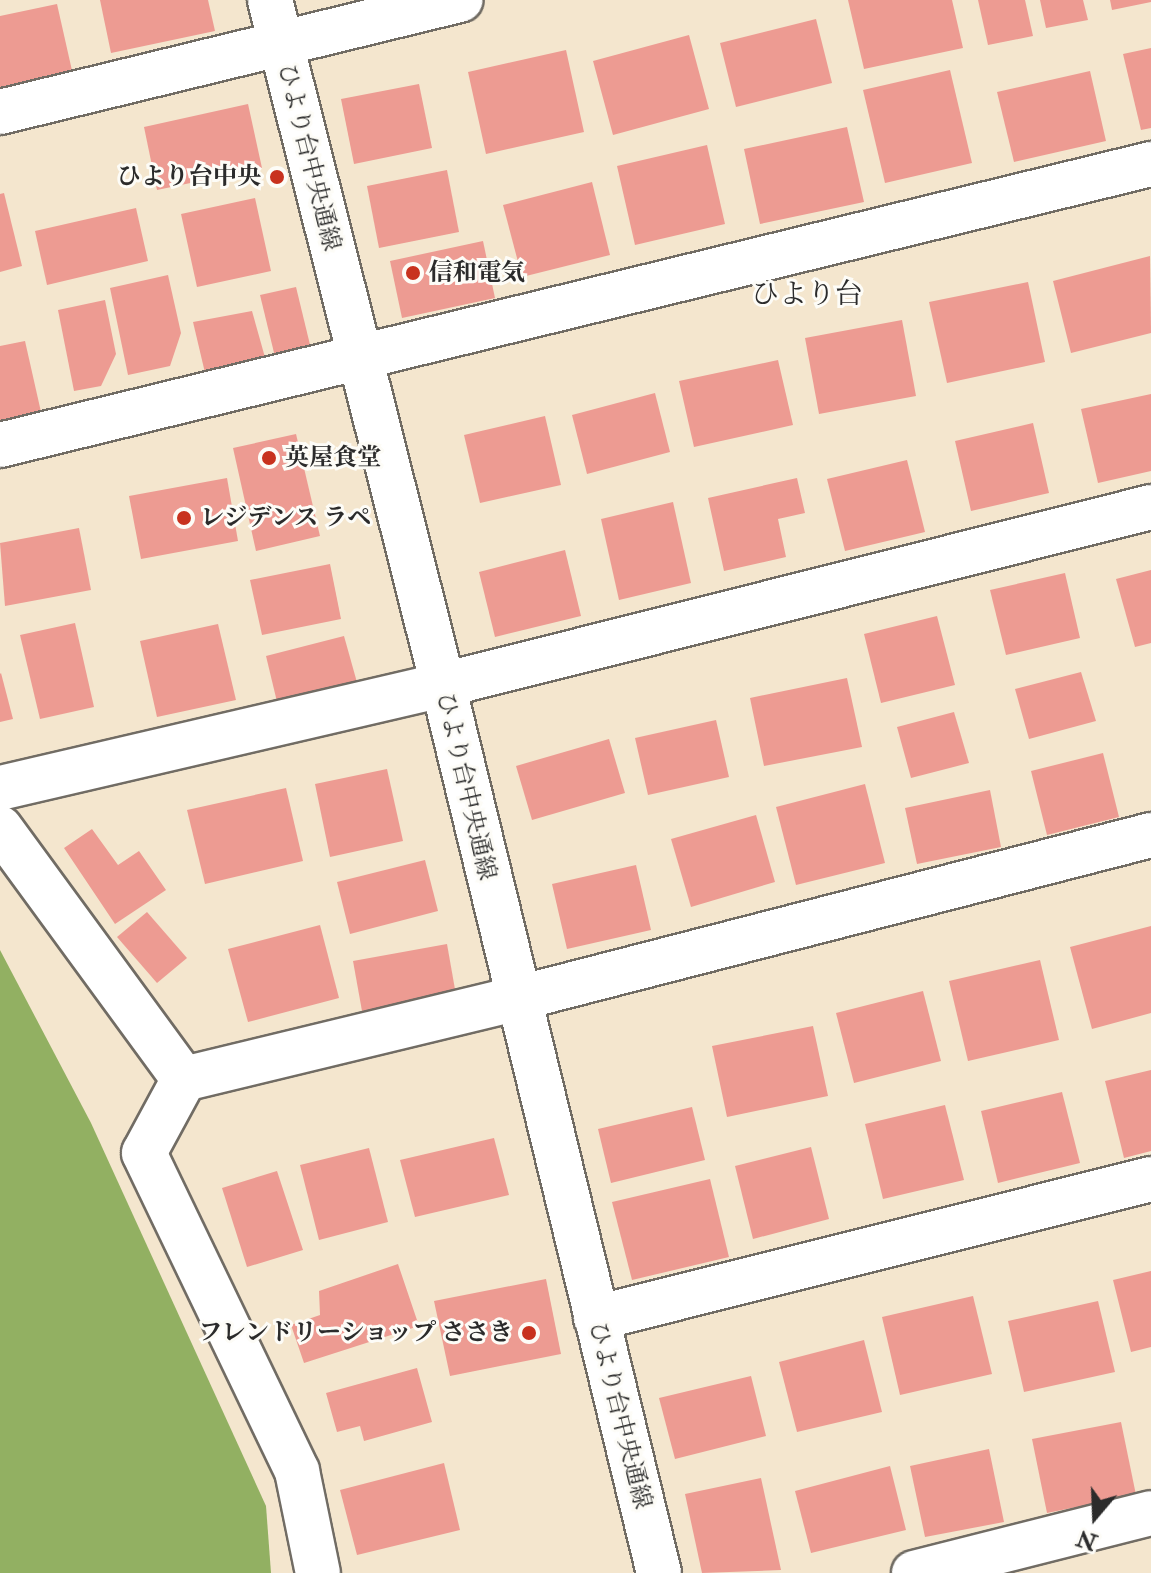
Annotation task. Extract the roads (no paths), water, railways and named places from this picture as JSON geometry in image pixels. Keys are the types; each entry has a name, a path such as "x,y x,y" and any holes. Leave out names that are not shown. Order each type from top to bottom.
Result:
{"street":[{"name":"ひより台中央通線","path":"270,0 357,357 443,685 515,999 659,1573"},
{"path":"0,112 461,0"},
{"path":"0,445 1151,164"},
{"path":"0,788 443,685 1151,507"},
{"path":"0,828 184,1079"},
{"path":"318,1573 297,1471 144,1153 184,1079 515,999 1151,835"},
{"path":"596,1318 1151,1179"},
{"path":"914,1573 1151,1513"}],"place":[{"name":"ひより台中央","path":"277,177"},
{"name":"信和電気","path":"413,273"},
{"name":"英屋食堂","path":"269,458"},
{"name":"レジデンス ラペ","path":"184,518"},
{"name":"フレンドリーショップ ささき","path":"529,1333"}],"district":[{"name":"ひより台","path":"807,295"}]}
